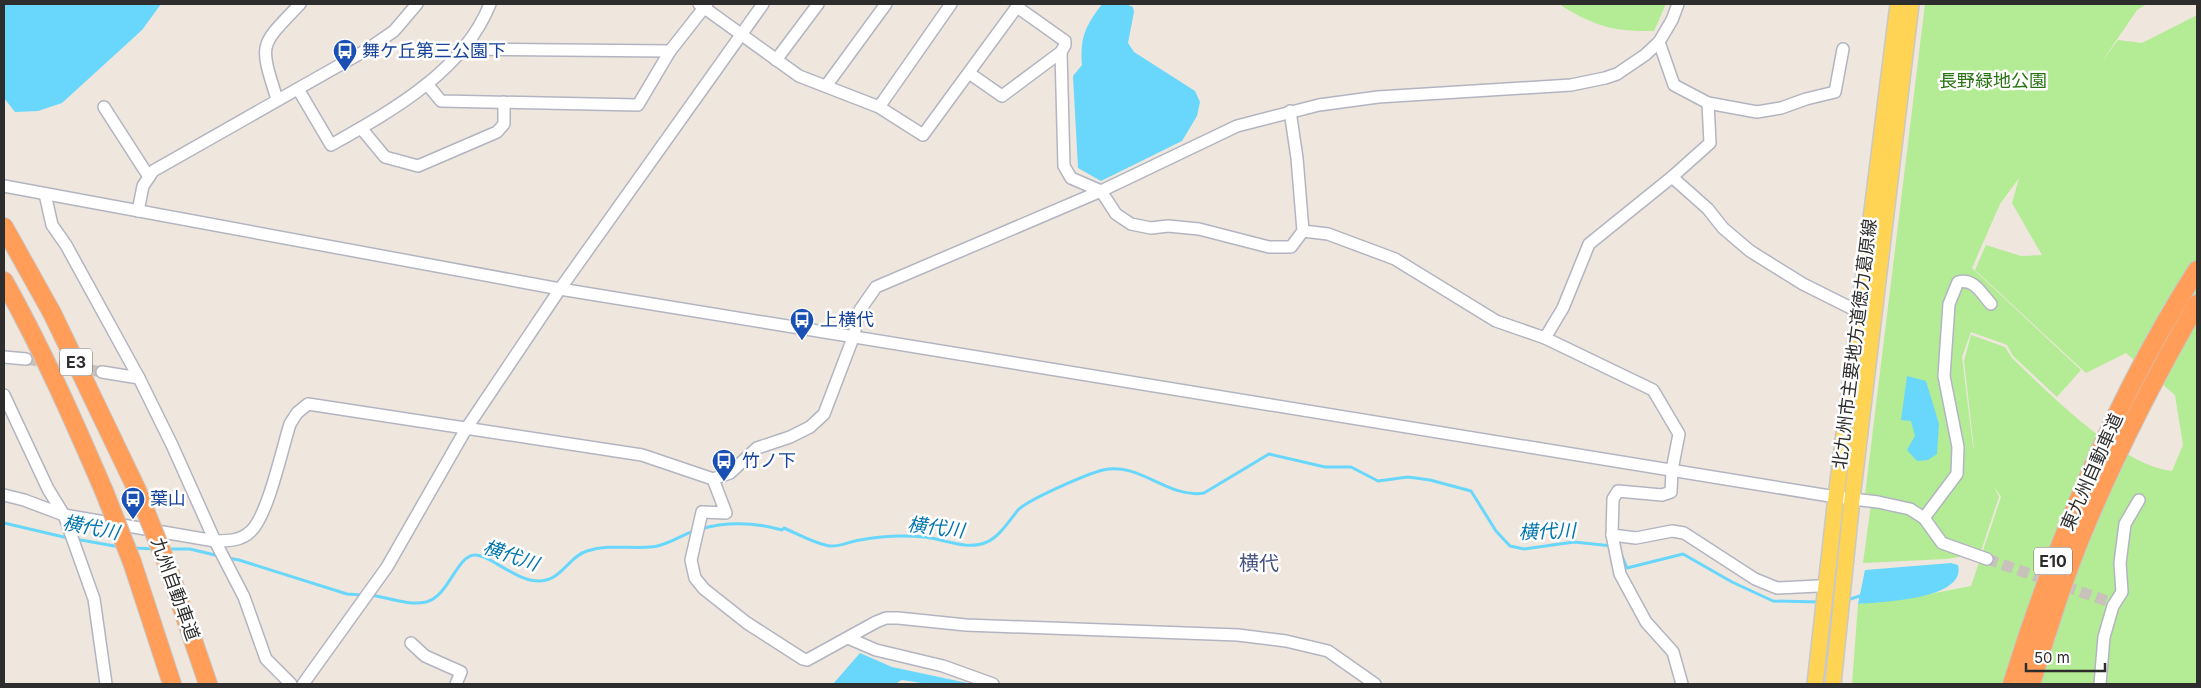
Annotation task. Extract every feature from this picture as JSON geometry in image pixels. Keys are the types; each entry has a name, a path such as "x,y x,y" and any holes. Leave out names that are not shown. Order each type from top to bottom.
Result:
{"highway":[{"name":"九州自動車道","path":"7,231 56,321 138,490 168,567 208,684"},
{"name":"東九州自動車道","path":"2012,684 2038,601 2071,513 2104,441 2154,342 2197,270"},
{"name":"九州自動車道","path":"4,281 68,407 104,491 132,562 172,684"},
{"name":"東九州自動車道","path":"2031,684 2061,589 2087,521 2117,455 2197,304"}],"main road":[{"name":"北九州市主要地方道徳力葛原線","path":"1815,684 1836,497 1898,4"},
{"name":"北九州市主要地方道徳力葛原線","path":"1833,684 1852,499 1911,4"}],"street":[{"path":"277,99 266,62 265,48 271,34 300,4"},
{"path":"138,211 142,186 153,171 368,49 394,31 417,4"},
{"path":"298,89 331,145 361,128 426,84 463,49 471,39 490,4"},
{"path":"302,684 387,567 466,429 560,289 763,4"},
{"path":"776,60 818,4"},
{"path":"826,86 886,4"},
{"path":"880,107 951,4"},
{"path":"4,495 24,500 64,515 214,541 235,541 252,531 264,512 290,424 297,413 308,404 642,456 713,479 730,473 757,448 790,437 810,427 824,414 853,338 860,310 876,287 1101,191 1174,154 1237,126 1319,105 1378,97 1572,85 1618,74 1645,55 1659,42 1672,20 1678,4"},
{"path":"426,84 441,101 638,105 670,51 703,5 740,35 799,76 880,107 923,134 1018,5 1065,40 1065,45 1061,52 1002,96 969,73"},
{"path":"1659,42 1674,85 1708,102 1757,112 1781,108 1806,99 1835,92 1843,49"},
{"path":"463,49 670,51"},
{"path":"1061,52 1064,166 1071,178 1101,191 1116,214 1131,224 1151,228 1168,226 1199,229 1269,247 1291,247 1303,231 1297,158 1290,111"},
{"path":"361,128 385,157 418,166 497,132 504,124 504,102"},
{"path":"1545,338 1563,308 1589,244 1672,177 1710,143 1708,102"},
{"path":"104,107 149,177"},
{"path":"1672,177 1708,209 1722,228 1750,251 1803,284 1859,312"},
{"path":"4,186 560,289 1836,497 1878,502 1910,509 1924,518 1942,543 1987,560"},
{"path":"45,194 52,225 66,245 139,378 214,541 244,597 266,659 290,684"},
{"path":"1303,231 1328,234 1394,259 1496,321 1545,338 1653,390 1679,434 1672,470 1671,492 1662,495 1618,491 1613,499 1612,535 1620,574 1646,622 1673,652 1682,684"},
{"path":"1924,518 1957,474 1958,447 1944,376 1949,304 1958,282 1965,280 1974,284 1991,304"},
{"path":"4,357 26,359"},
{"path":"102,372 139,378"},
{"path":"4,395 48,489 64,515 94,599 106,684"},
{"path":"713,479 726,513 702,512 691,560 695,578 704,589 747,624 807,660 886,618 966,625 1238,635 1286,641 1328,651 1375,684"},
{"path":"2100,684 2104,637 2110,604 2122,592 2120,563 2125,524 2139,500"},
{"path":"1612,535 1636,538 1672,531 1684,534 1755,579 1777,588 1818,586"},
{"path":"848,638 876,650 943,666 993,684"},
{"path":"411,643 425,656 461,672 456,684"}],"green space":[{"path":"1559,4 1666,4 1654,31 1640,31 1604,26 1583,18"},
{"name":"長野緑地公園","path":"1925,4 2147,4 2137,10 2101,63 2118,40 2142,43 2197,15 2197,684 1852,684 1858,604 1904,599 1971,586 2001,497 1994,486 1999,497 1980,554 1946,559 1863,563 1872,497 1865,495","holes":["2019,178 2012,203 2042,255 2021,256 1986,245 1975,270 2086,373 2126,353 2175,395 2183,445 2172,471 2151,466 2130,456 2108,442 2086,426 2046,390 2012,358 2005,347 1971,335 1964,361 1974,449 1962,357 1971,332 2007,345 2013,356 2057,397 2081,370 1972,268 2000,204"]}],"water":[{"path":"4,4 161,4 142,30 62,103 38,111 15,112 4,98"},
{"path":"1102,4 1126,4 1133,7 1134,12 1128,43 1134,52 1195,91 1200,102 1197,116 1182,141 1101,181 1078,168 1073,76 1082,65 1082,47 1085,33 1091,19"},
{"path":"1907,376 1926,381 1939,424 1937,454 1928,460 1917,461 1907,450 1915,436 1911,421 1901,420"},
{"path":"1951,563 1958,565 1957,577 1949,586 1936,592 1901,600 1858,604 1865,570"},
{"path":"860,653 892,667 972,684 928,684 902,680 895,684 833,684"}],"waterway":[{"name":"横代川","path":"700,529 731,524 761,525 782,530 784,528 813,541 830,546 868,539 900,536 932,538 963,545 979,544 987,542 996,536 1024,505 1059,487 1095,472 1116,469 1129,471 1178,491 1204,493 1269,454 1325,467 1351,467 1378,481 1408,477 1430,480 1471,491 1496,531 1510,546 1524,549 1574,542 1612,546"},
{"name":"横代川","path":"4,523 68,538"},
{"name":"横代川","path":"370,595 405,602 426,602 441,592 462,562 474,555 487,558 522,577 531,580 548,580 575,558 587,551 603,548 657,546 694,531"},
{"name":"横代川","path":"75,539 120,547"},
{"name":"横代川","path":"134,548 155,549"},
{"name":"横代川","path":"166,549 190,549 219,556"},
{"name":"横代川","path":"1619,549 1627,568 1683,554 1732,582 1773,601 1819,602"},
{"name":"横代川","path":"228,558 347,594 363,595"},
{"name":"横代川","path":"1847,600 1863,595"}],"tunnel":[{"path":"26,359 102,372"},
{"path":"1987,559 2107,601"}],"place":[{"name":"舞ケ丘第三公園下","path":"345,72"},
{"name":"上横代","path":"802,341"},
{"name":"竹ノ下","path":"724,482"},
{"name":"葉山","path":"133,520"}],"district":[{"name":"横代","path":"1259,563"}]}
